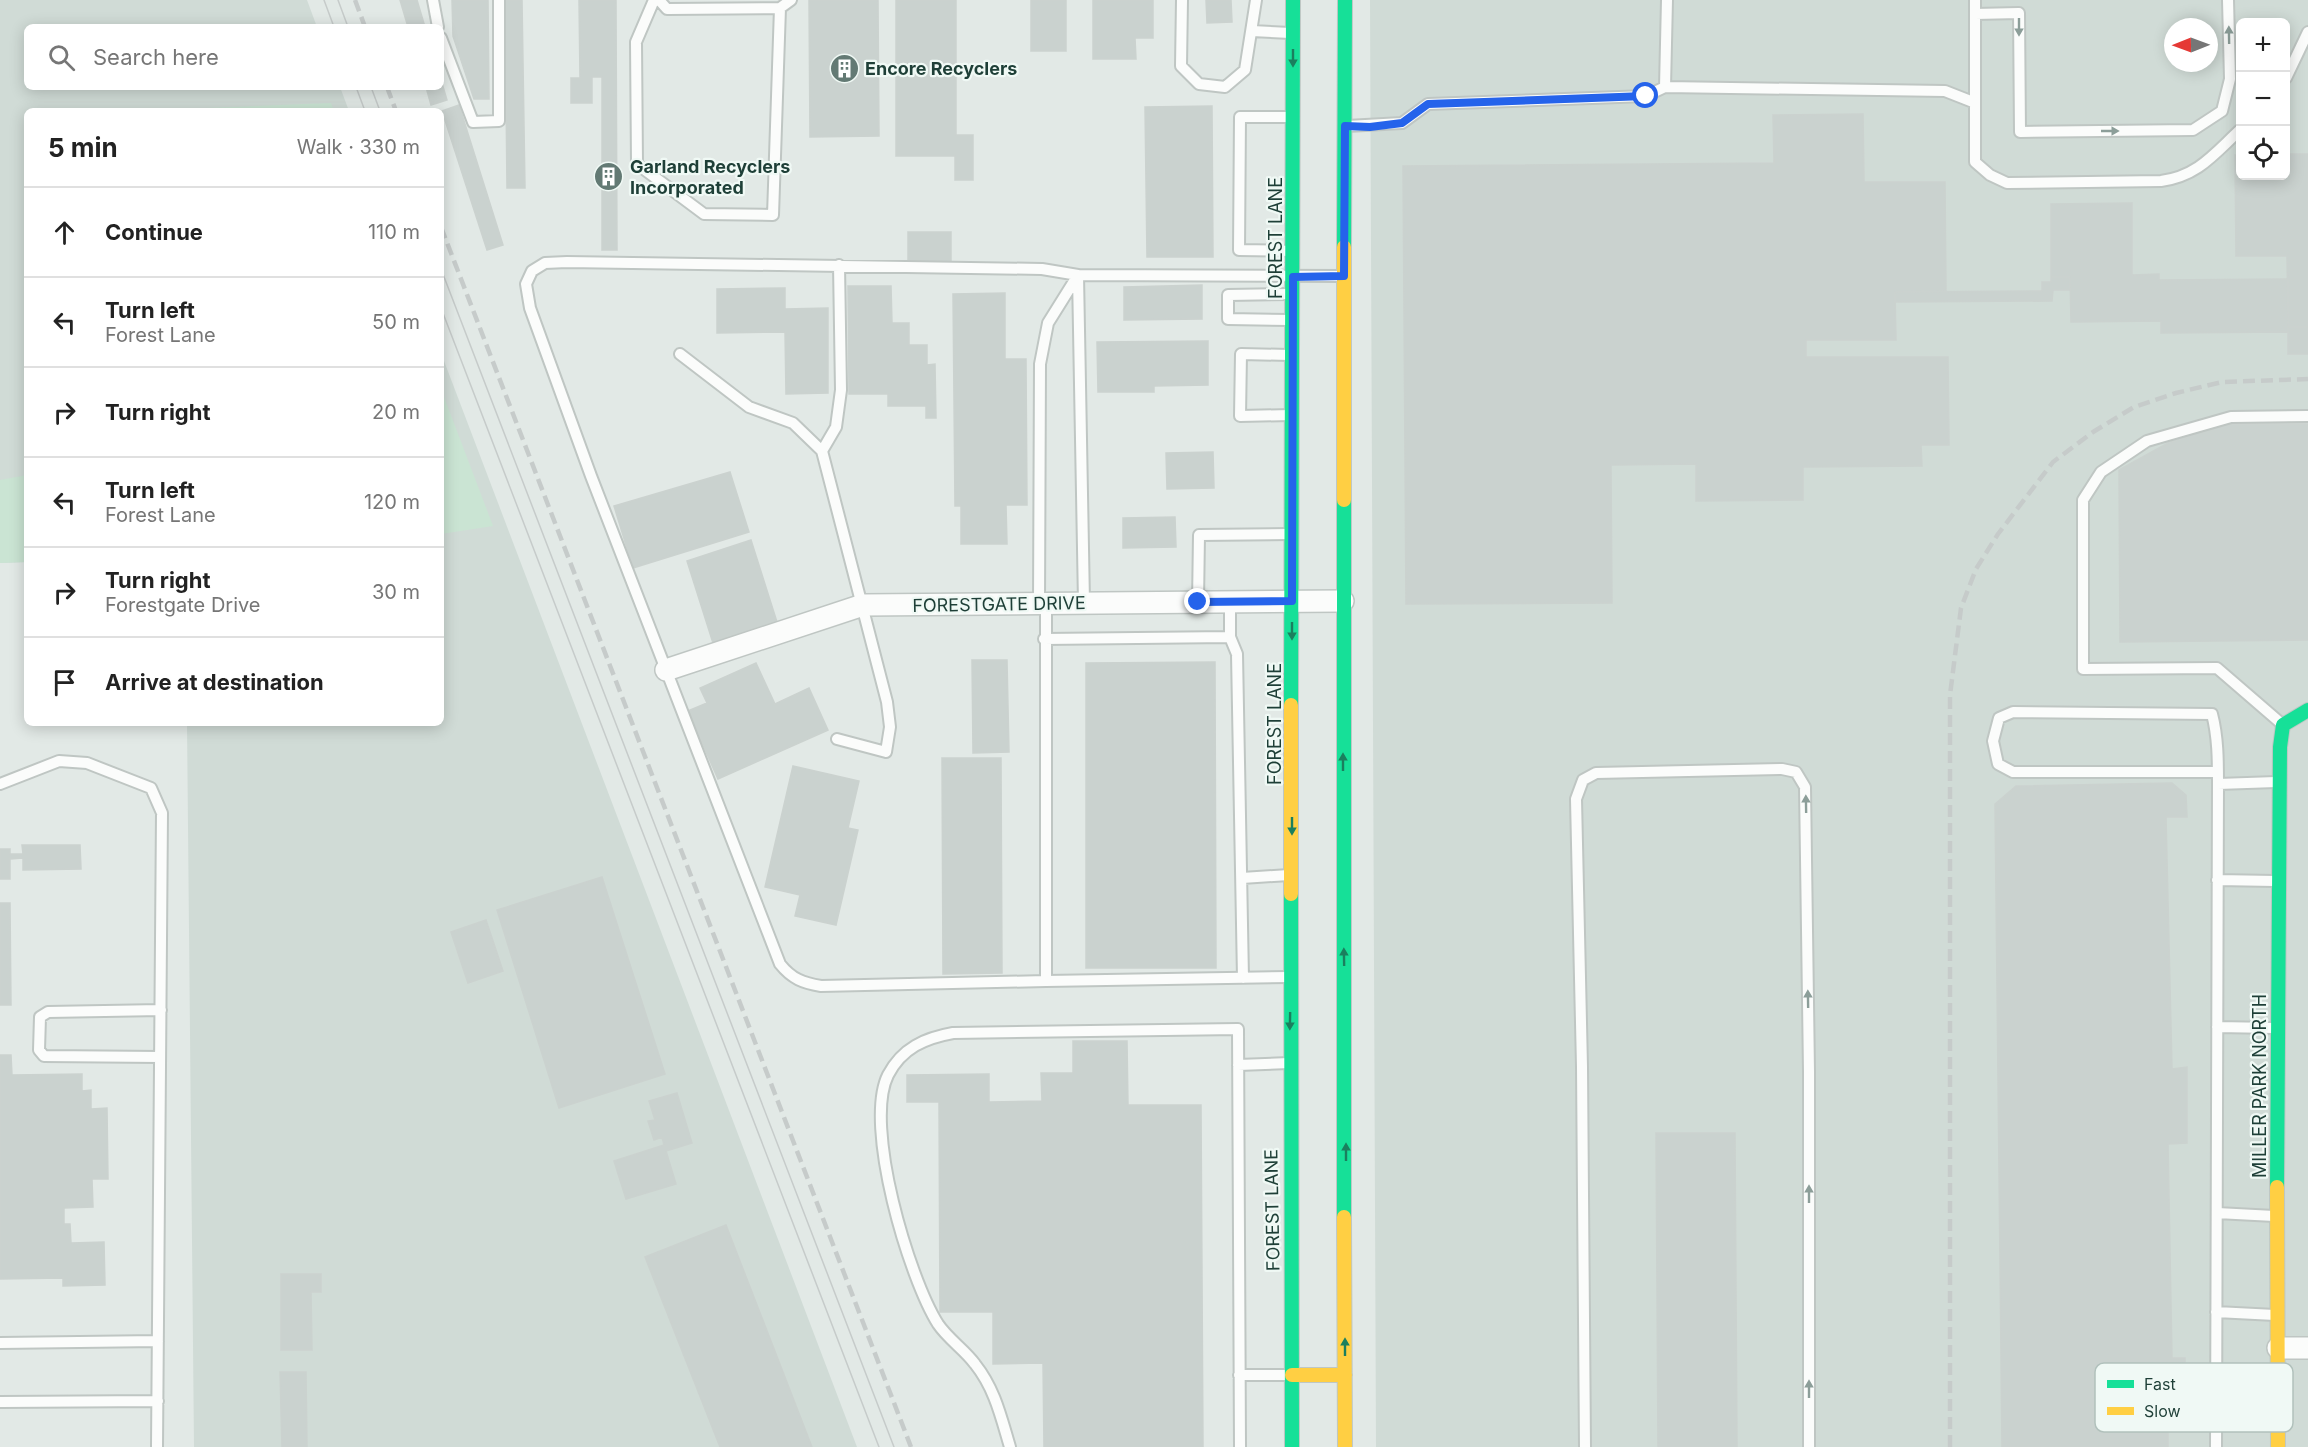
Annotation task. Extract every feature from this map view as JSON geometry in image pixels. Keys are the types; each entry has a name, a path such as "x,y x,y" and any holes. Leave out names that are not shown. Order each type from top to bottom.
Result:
{"main road":[{"name":"FOREST LANE","path":"1292,1447 1290,1063 1291,977 1297,875 1292,601 1293,0"},
{"path":"1345,0 1343,601 1338,874 1345,1447"},
{"path":"2283,725 2308,710"},
{"name":"MILLER PARK NORTH","path":"2278,1363 2278,880 2283,725"},
{"path":"1292,1374 1345,1375"}],"street":[{"name":"FORESTGATE DRIVE","path":"666,670 863,605 1343,601"},
{"path":"2278,1348 2308,1348"}],"lane":[{"path":"433,0 437,24"},
{"path":"444,46 474,122 499,121 499,0"},
{"path":"654,0 636,42 637,164 705,214 773,215 780,8"},
{"path":"658,0 667,9 780,8 791,0"},
{"path":"1182,0 1181,66 1199,84 1226,87 1245,70 1256,0"},
{"path":"1665,87 1667,0"},
{"path":"1975,0 1973,102 1975,162 1990,175 2007,183 2161,181 2180,178 2201,167 2236,135"},
{"path":"1975,14 2019,13 2020,132 2193,130 2222,111 2230,79 2228,0"},
{"path":"1252,31 1293,33"},
{"path":"2289,72 2308,32"},
{"path":"1345,126 1370,127 1402,123 1428,104 1646,96 1665,87 1945,91 1973,102"},
{"path":"1293,117 1240,117 1239,228 1239,250 1293,251"},
{"path":"1291,977 821,986 805,983 789,975 780,964 587,465 530,308 526,284 532,271 545,264 567,262 1042,269 1078,275 1344,276"},
{"path":"822,451 836,427 841,390 839,265"},
{"path":"1078,275 1084,603"},
{"path":"1046,981 1040,364 1048,323 1078,275"},
{"path":"1293,294 1228,295 1228,320 1293,320"},
{"path":"680,354 748,407 793,423 822,451 887,702 890,728 886,752 837,739"},
{"path":"1293,355 1241,354 1240,416 1293,415"},
{"path":"2283,725 2217,668 2083,669 2083,500 2101,472 2147,441 2230,417 2308,416"},
{"path":"1198,602 1199,534 1293,534"},
{"path":"1230,602 1230,637 1237,654 1243,978"},
{"path":"1044,639 1230,637"},
{"path":"2216,1363 2218,772 2216,729 2212,714 2013,712 1999,718 1993,741 1998,764 2013,772 2218,772"},
{"path":"0,784 59,761 87,763 151,788 162,813 157,1447"},
{"path":"1585,1447 1582,1067 1576,799 1583,780 1596,773 1782,769 1796,772 1805,787 1809,1072 1809,1447"},
{"path":"2218,784 2280,782"},
{"path":"1242,878 1297,875"},
{"path":"2217,880 2278,880"},
{"path":"160,1057 44,1056 39,1050 40,1017 48,1012 161,1010"},
{"path":"2217,1027 2277,1028"},
{"path":"1010,1447 994,1392 975,1363 938,1325 914,1275 893,1201 881,1138 880,1098 888,1075 905,1053 927,1038 953,1033 1238,1029 1240,1447"},
{"path":"1238,1065 1290,1063"},
{"path":"2217,1213 2278,1216"},
{"path":"2216,1312 2278,1315"},
{"path":"0,1343 158,1341"},
{"path":"1239,1375 1292,1374"},
{"path":"0,1402 158,1401"}],"shaded area":[{"path":"0,0 307,0 316,24 24,24 24,90 341,90 348,108 24,108 24,562 0,563"},
{"path":"1370,0 2308,0 2308,1447 1376,1447"},
{"path":"444,361 857,1447 194,1447 187,726 444,726"}],"green space":[{"path":"331,103 333,108 206,108"},
{"path":"444,397 493,526 444,534"},
{"path":"24,476 24,562 0,563 0,480"}],"building":[{"path":"400,0 417,0 424,24 407,24"},
{"path":"452,0 488,0 489,99 474,99 453,36"},
{"path":"505,0 522,0 525,188 507,188"},
{"name":"Garland Recyclers Incorporated","path":"579,0 616,0 617,250 602,250 602,77 592,77 592,103 571,103 571,78 580,78"},
{"name":"Encore Recyclers","path":"809,0 878,0 879,136 810,137"},
{"path":"896,0 956,0 956,135 973,135 973,180 955,180 955,156 896,156"},
{"path":"1031,0 1066,0 1066,51 1031,51"},
{"path":"1093,0 1153,0 1153,38 1135,38 1136,59 1093,59"},
{"path":"1206,0 1231,0 1232,22 1207,23"},
{"path":"427,90 444,90 447,100 431,105"},
{"path":"459,105 503,245 487,250 444,117 444,110"},
{"path":"1212,106 1213,257 1147,257 1145,107"},
{"path":"1863,114 1864,182 1945,182 1946,291 1895,292 1896,340 1806,340 1806,357 1948,357 1949,445 1921,445 1922,466 1803,467 1803,500 1696,501 1696,464 1611,465 1612,603 1406,604 1403,166 1774,163 1773,115"},
{"path":"2290,154 2308,154 2308,327 2288,327 2287,256 2236,256 2235,155 2236,180 2290,180"},
{"path":"2132,203 2132,275 2159,274 2159,280 2288,279 2288,332 2161,333 2161,321 2071,322 2070,277 2051,277 2051,204"},
{"path":"908,232 951,232 951,262 908,262"},
{"path":"2051,277 2070,277 2070,290 2053,290 2052,301 1895,302 1895,292 2042,291 2042,282 2051,282"},
{"path":"1202,285 1202,319 1124,320 1124,287"},
{"path":"848,286 891,286 892,323 909,323 909,345 927,345 927,365 935,364 936,418 926,418 926,406 888,406 888,394 849,394"},
{"path":"785,288 785,309 828,308 828,393 786,394 785,332 717,333 717,289"},
{"path":"1005,293 1005,359 1026,359 1027,505 1006,505 1007,544 961,544 961,506 955,506 953,294"},
{"path":"2288,327 2308,327 2308,354 2288,354"},
{"path":"1208,341 1208,385 1154,386 1154,392 1098,392 1097,342"},
{"path":"2228,424 2308,424 2308,640 2120,642 2119,470 2168,443"},
{"path":"1213,452 1214,488 1167,489 1166,453"},
{"path":"730,472 749,532 633,568 614,506"},
{"path":"1175,517 1176,547 1123,548 1123,518"},
{"path":"751,540 777,622 713,643 687,561"},
{"path":"972,660 1007,660 1009,752 973,753"},
{"path":"1215,662 1216,968 1086,968 1086,663"},
{"path":"756,663 775,704 809,688 828,730 718,779 688,711 707,703 700,688"},
{"path":"942,758 1001,758 1002,973 943,974"},
{"path":"793,766 859,781 848,828 858,830 836,925 795,916 800,895 765,887"},
{"path":"2172,783 2186,795 2187,817 2166,817 2172,1069 2187,1067 2187,1143 2168,1144 2172,1358 2185,1358 2185,1363 2095,1363 2095,1432 2168,1432 2168,1447 2002,1447 1995,804 2016,786"},
{"path":"22,845 80,845 81,869 23,870 23,858 10,859 10,879 0,879 0,849 10,849 10,854 23,854"},
{"path":"602,877 665,1074 559,1108 497,910"},
{"path":"0,903 10,903 11,1005 0,1005"},
{"path":"486,920 503,971 468,983 451,932"},
{"path":"1073,1041 1127,1041 1128,1105 1201,1105 1203,1447 1044,1447 1043,1363 993,1364 993,1312 940,1312 939,1102 907,1102 907,1075 989,1074 989,1102 1042,1101 1041,1073 1073,1073"},
{"path":"0,1055 11,1055 12,1075 82,1074 82,1091 91,1090 91,1109 107,1108 108,1179 92,1179 93,1207 64,1208 64,1224 70,1224 71,1243 104,1242 105,1285 63,1286 63,1278 0,1279"},
{"path":"677,1093 692,1143 666,1151 676,1184 626,1199 614,1161 664,1145 662,1137 654,1140 648,1121 655,1120 649,1101"},
{"path":"1656,1133 1735,1133 1737,1447 1658,1447"},
{"path":"726,1225 812,1447 720,1447 645,1257"},
{"path":"281,1274 321,1274 321,1292 311,1292 312,1350 281,1350"},
{"path":"280,1372 306,1372 307,1447 282,1447"}],"tram line":[{"path":"324,0 333,24"},
{"path":"338,0 347,24"},
{"path":"357,90 364,108"},
{"path":"372,90 379,108"},
{"path":"444,277 894,1447"},
{"path":"444,316 879,1447"}],"railway":[{"path":"355,0 364,24"},
{"path":"388,90 395,108"},
{"path":"444,235 911,1447"},
{"path":"1950,1447 1950,695 1961,608 1976,569 1998,534 2053,462 2093,432 2134,407 2176,393 2222,382 2308,379"}],"traffic: fast":[{"path":"1291,705 1293,0"},
{"path":"1344,247 1345,0"},
{"path":"1344,500 1344,1217"},
{"path":"2277,1187 2280,747 2283,725 2308,710"},
{"path":"1291,894 1292,1447"}],"traffic: slow":[{"path":"1344,247 1344,500"},
{"path":"1291,705 1291,894"},
{"path":"2277,1187 2278,1363"},
{"path":"1344,1217 1345,1447"},
{"path":"1292,1375 1345,1375"},
{"path":"2278,1432 2278,1447"}],"place":[{"name":"Encore Recyclers","path":"844,68"},
{"name":"Garland Recyclers Incorporated","path":"609,176"}],"route":[{"path":"1198,602 1292,601 1293,277 1344,276 1345,126 1370,127 1402,123 1428,104 1646,96"}]}
